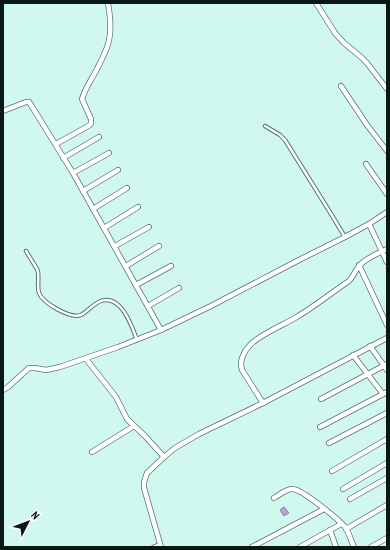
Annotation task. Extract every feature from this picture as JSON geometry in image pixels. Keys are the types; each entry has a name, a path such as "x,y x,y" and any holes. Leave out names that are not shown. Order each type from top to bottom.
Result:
{"street":[{"path":"56,144 90,125 91,123 91,119 82,99 98,69 109,41 110,18 108,3"},
{"path":"316,3 335,33 364,60 387,89"},
{"path":"341,86 366,125 387,151"},
{"path":"3,111 26,102 31,105 83,190 161,330"},
{"path":"64,158 99,137"},
{"path":"73,173 109,153"},
{"path":"366,164 387,194"},
{"path":"83,190 118,170"},
{"path":"93,209 127,188"},
{"path":"104,228 138,207"},
{"path":"3,390 29,368 46,370 52,369 86,359 161,330 345,237 387,212"},
{"path":"369,224 387,262"},
{"path":"115,246 149,226"},
{"path":"126,266 159,246"},
{"path":"263,403 241,366 241,360 249,346 258,339 297,317 349,281 359,265 387,249"},
{"path":"359,265 387,325"},
{"path":"136,285 171,266"},
{"path":"148,306 179,288"},
{"path":"161,545 144,488 144,482 147,473 164,456 172,449 199,434 263,403 387,338"},
{"path":"321,399 368,374 386,367 370,346"},
{"path":"320,427 385,393 353,355"},
{"path":"86,359 116,397 127,419 164,456"},
{"path":"329,443 387,413"},
{"path":"92,452 134,426"},
{"path":"332,471 387,439"},
{"path":"343,489 386,465"},
{"path":"350,499 387,478"},
{"path":"274,498 289,489 299,490 342,524 346,529 354,547"},
{"path":"346,529 387,505"},
{"path":"252,547 324,509"},
{"path":"300,547 342,524"},
{"path":"330,530 336,547"},
{"path":"371,547 387,538"}],"lane":[{"path":"265,126 280,135 285,140 345,237"},
{"path":"26,251 38,272 39,293 47,302 55,308 76,316 98,303 108,300 119,306 130,322 137,340"},
{"path":"153,547 161,545"}],"building":[{"path":"284,507 289,513 284,516 280,510"}]}
